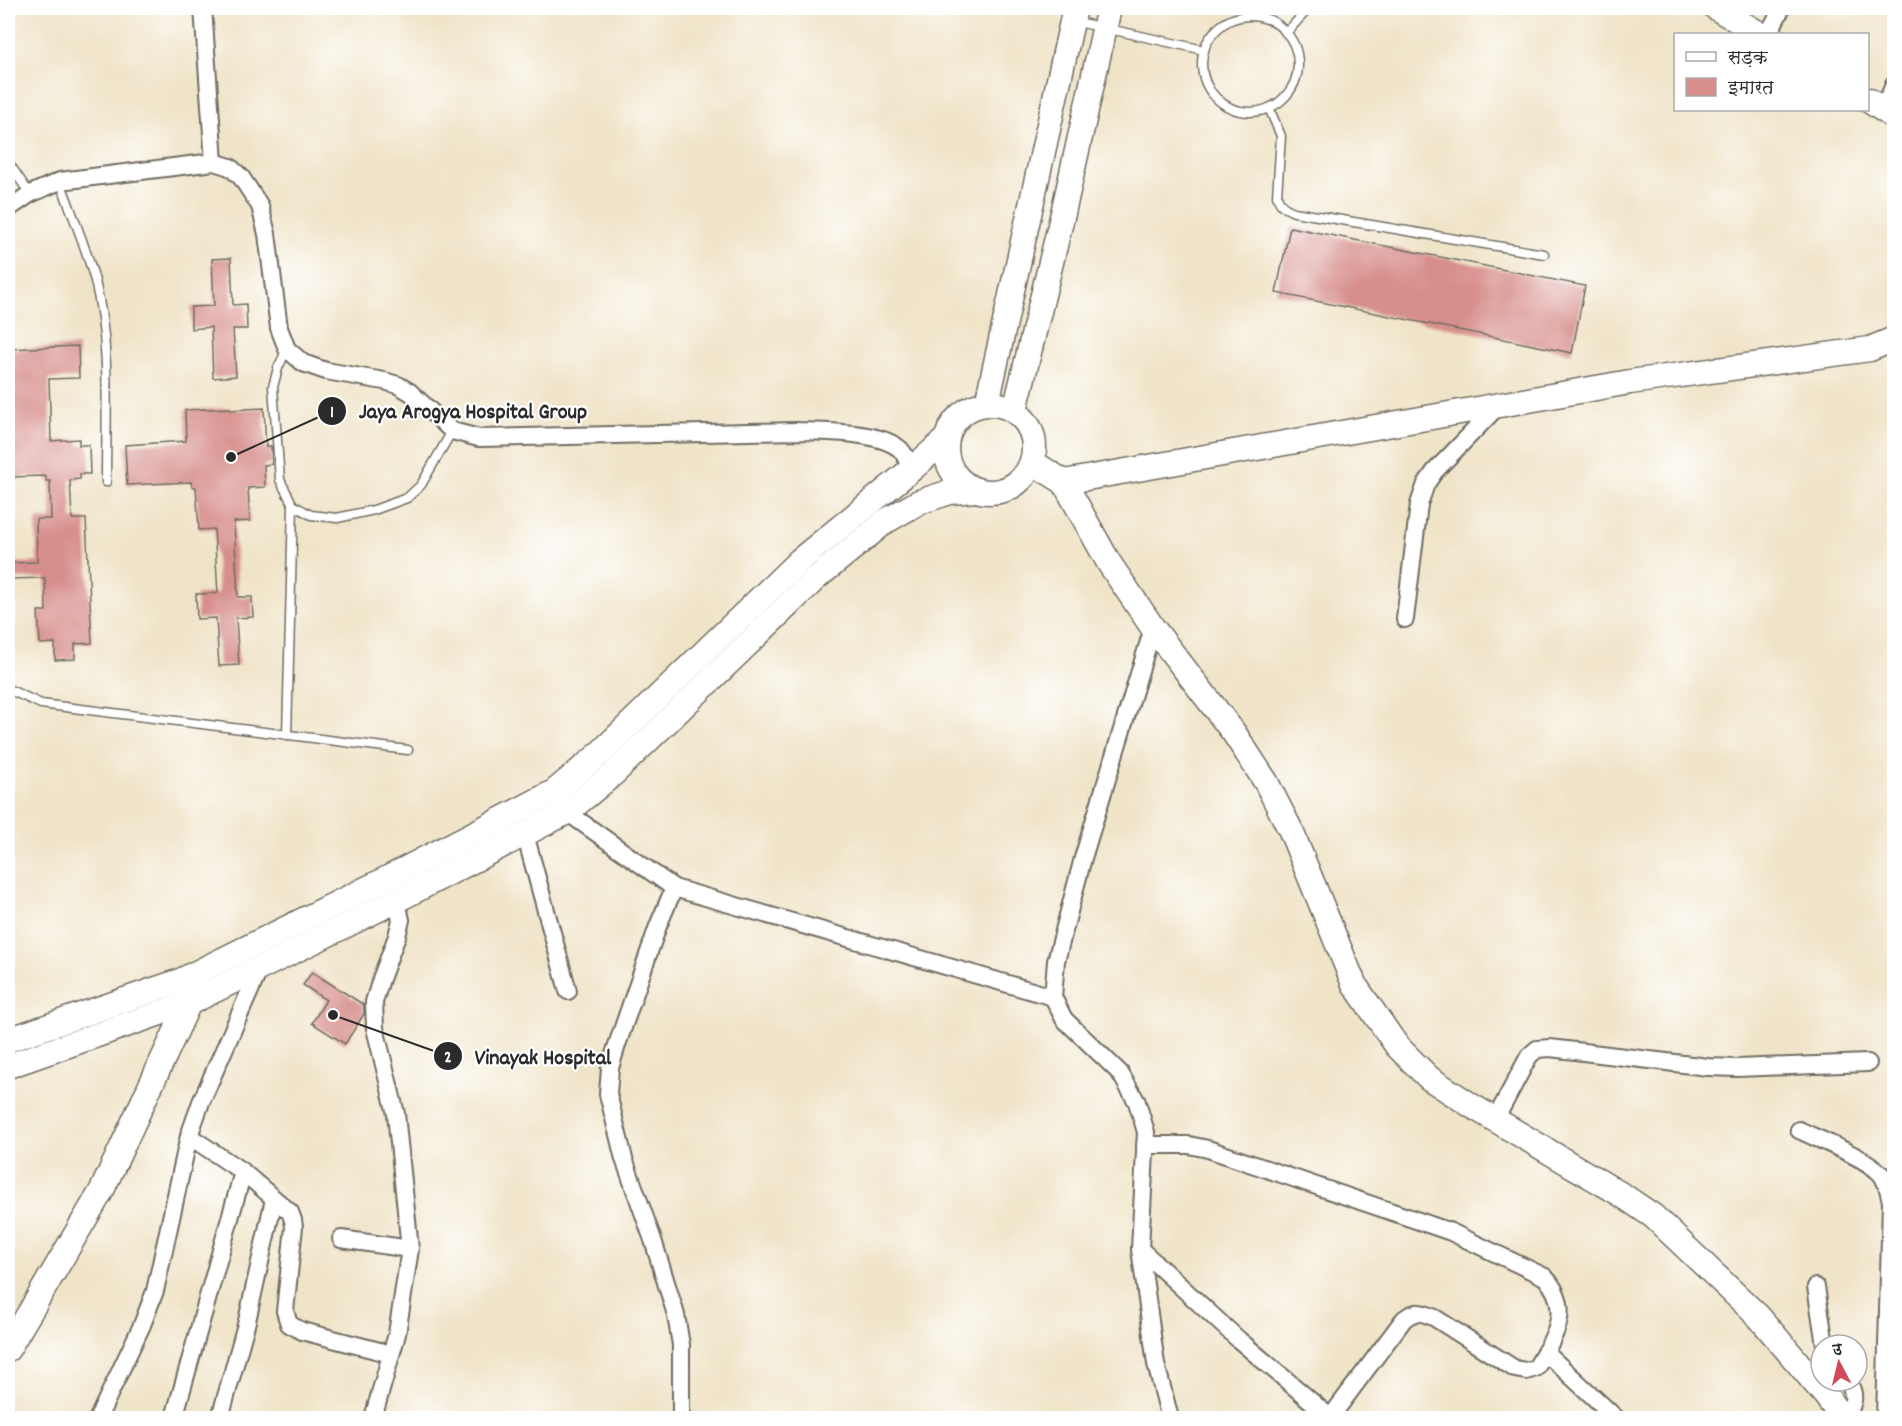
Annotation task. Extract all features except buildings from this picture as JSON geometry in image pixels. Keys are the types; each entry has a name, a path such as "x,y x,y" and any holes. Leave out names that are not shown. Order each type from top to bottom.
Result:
{"main road":[{"path":"1716,8 1758,33"},
{"path":"987,403 1074,14"},
{"path":"1015,410 1064,213 1107,18"},
{"path":"1064,482 1630,382 1869,349 1894,339"},
{"path":"8,1040 180,981 382,881 561,802 613,774 816,578 886,521 919,502 950,492 976,490 993,492 1010,488 1024,477 1032,462 1035,448 1033,433 1026,420 1015,410 987,403 973,406 961,414 951,426 946,439 946,453 950,467 961,481 976,490"},
{"path":"8,1066 189,1003 525,834 561,802 597,756 801,560 946,439"},
{"path":"1032,462 1064,482 1109,563 1153,628 1234,733 1266,782 1291,831 1354,984 1397,1046 1429,1078 1653,1216 1759,1317 1826,1396 1842,1419"},
{"path":"8,1349 102,1190 189,1003 180,981"}],"street":[{"path":"203,8 214,162"},
{"path":"1769,33 1782,8"},
{"path":"1882,109 1894,85"},
{"path":"8,209 30,194 60,181 214,162 230,167 241,177 260,206 267,234 279,328 286,349 303,363 326,371 398,385 410,392 452,431 479,438 785,431 846,433 881,440 900,449 912,469"},
{"path":"1405,619 1419,504 1426,484 1435,471 1499,405"},
{"path":"1153,628 1083,858 1056,961 1053,997 1064,1018 1120,1073 1137,1102 1146,1132 1140,1249 1156,1364 1170,1419"},
{"path":"561,802 674,888 1053,997"},
{"path":"525,834 568,991"},
{"path":"674,888 658,926 617,1045 610,1068 608,1094 624,1159 676,1314 681,1345 681,1419"},
{"path":"373,1419 397,1334 411,1249 396,1114 375,1028 374,1002 401,920 399,911 393,902"},
{"path":"98,1419 142,1325 155,1291 189,1136 201,1102 260,968"},
{"path":"1495,1119 1528,1056 1537,1049 1550,1048 1708,1067 1868,1064"},
{"path":"1799,1130 1863,1161 1880,1172 1888,1188 1891,1202 1886,1419"},
{"path":"189,1136 243,1172 290,1212 293,1220 285,1311 289,1324 302,1331 391,1354"},
{"path":"1140,1249 1239,1340 1330,1418 1404,1319 1412,1313 1422,1312 1435,1318 1515,1369 1526,1371 1536,1368 1558,1328 1562,1312 1555,1287 1545,1277 1451,1232 1225,1155 1189,1145 1145,1145"},
{"path":"174,1419 243,1172"},
{"path":"219,1419 247,1321 274,1199"},
{"path":"341,1239 411,1249"},
{"path":"1816,1287 1823,1333"},
{"path":"1545,1352 1616,1419"},
{"path":"1847,1419 1854,1393"}],"lane":[{"path":"1286,33 1309,8"},
{"path":"1074,14 1107,18 1204,50"},
{"path":"1247,16 1262,18 1275,24 1286,33 1295,47 1298,63 1296,80 1288,94 1269,108 1244,112 1227,107 1215,97 1205,83 1202,67 1204,50 1215,32 1233,19 1247,16"},
{"path":"1269,108 1281,136 1277,196 1284,208 1294,212 1544,254"},
{"path":"8,162 30,194"},
{"path":"60,181 94,281 100,310 105,368 106,482"},
{"path":"286,349 273,387 279,480 293,505 287,735"},
{"path":"293,505 311,515 337,518 374,510 407,498 421,486 452,431"},
{"path":"8,689 41,704 408,750"}],"place":[{"name":"Jaya Arogya Hospital Group","path":"231,457"},
{"name":"Vinayak Hospital","path":"333,1015"}]}
